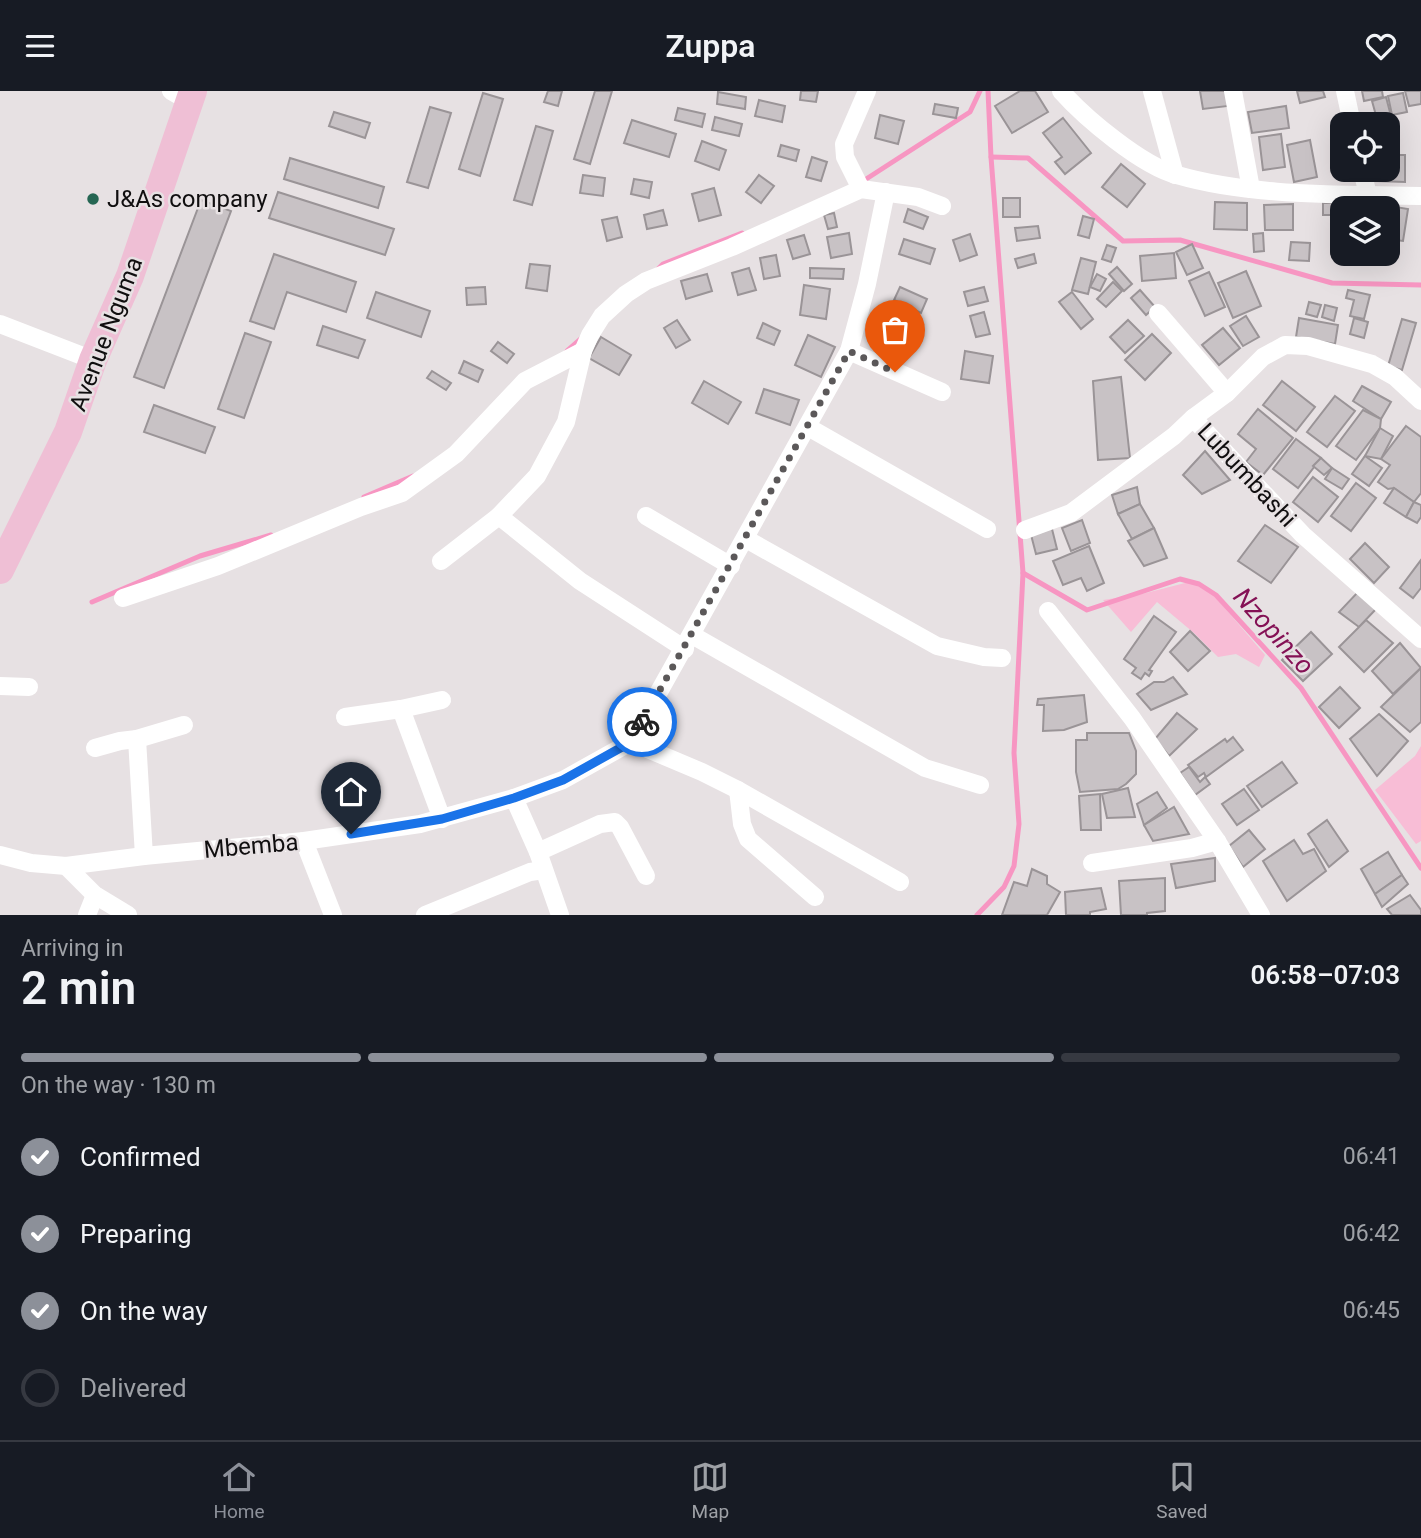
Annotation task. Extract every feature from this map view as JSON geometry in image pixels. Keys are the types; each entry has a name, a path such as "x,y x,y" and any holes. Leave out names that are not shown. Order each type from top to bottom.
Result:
{"main road":[{"name":"Avenue Nguma","path":"0,570 68,432 93,360 130,277 185,95"}],"street":[{"path":"861,189 845,157 845,144 867,91"},
{"path":"1061,91 1137,156 1175,175 1251,189 1421,196"},
{"path":"1152,91 1175,175"},
{"path":"1233,91 1251,189"},
{"path":"1345,91 1349,112"},
{"path":"1365,182 1368,195"},
{"path":"441,561 499,516 537,476 566,422 583,351 602,316 626,294 646,281 732,247 861,189 918,197 942,206"},
{"path":"886,193 867,284 849,351 631,742 738,790 900,882"},
{"path":"1158,313 1227,393"},
{"path":"0,324 93,360"},
{"path":"1193,418 1227,393 1263,357 1276,348 1296,344 1378,367 1395,377 1421,401"},
{"path":"123,597 218,566 402,493 456,454 525,381 583,351"},
{"path":"849,351 942,392"},
{"name":"Lubumbashi","path":"1025,530 1071,513 1174,436 1193,418 1303,535 1421,639"},
{"path":"808,427 987,529"},
{"path":"499,516 580,581 688,642 917,764 934,772 979,785"},
{"path":"646,516 731,566"},
{"path":"746,539 937,646 1002,659"},
{"path":"1048,611 1132,718 1217,841 1261,915"},
{"path":"0,686 29,687"},
{"path":"345,717 442,700"},
{"path":"401,709 442,819"},
{"path":"95,748 184,725"},
{"path":"137,739 144,856"},
{"name":"Mbemba","path":"0,855 31,863 66,866 304,841 442,819 514,798 563,780 631,742"},
{"path":"738,790 742,824 748,839 815,897"},
{"path":"514,798 541,861 559,915"},
{"path":"425,915 530,872 541,861 600,824 615,822 620,827 646,876"},
{"path":"304,841 333,915"},
{"path":"1092,863 1181,850 1217,841"},
{"path":"66,866 95,895 128,915"},
{"path":"87,915 95,895"}],"shaded area":[{"path":"1189,582 1210,591 1265,655 1259,667 1236,654 1218,657 1157,602 1131,632 1103,600 1142,594"},
{"path":"1421,746 1421,841 1416,844 1375,790 1415,756"}],"building":[{"path":"548,91 562,91 558,106 544,102"},
{"path":"595,91 612,91 590,164 574,159"},
{"path":"801,91 818,91 816,102 800,100"},
{"path":"1020,91 1035,91 1048,112 1012,133 995,106"},
{"path":"1200,91 1226,91 1228,106 1203,109"},
{"path":"1297,91 1323,91 1325,97 1300,103"},
{"path":"1362,91 1382,91 1383,97 1364,101"},
{"path":"1405,91 1421,91 1421,104 1409,106"},
{"path":"718,92 746,97 745,109 717,104"},
{"path":"483,93 503,99 480,176 459,169"},
{"path":"1403,93 1407,112 1391,112 1388,96"},
{"path":"1386,97 1390,112 1375,112 1372,101"},
{"path":"759,100 785,106 782,122 755,116"},
{"path":"935,104 958,108 956,118 933,114"},
{"path":"1286,106 1289,128 1252,133 1248,112"},
{"path":"430,107 451,113 428,188 407,182"},
{"path":"678,108 705,114 702,127 675,120"},
{"path":"334,112 370,123 365,138 329,126"},
{"path":"880,115 904,121 898,144 875,138"},
{"path":"715,117 742,124 739,136 712,130"},
{"path":"1063,118 1091,153 1065,174 1055,162 1062,157 1043,133"},
{"path":"632,120 676,134 669,157 624,143"},
{"path":"536,126 553,131 532,205 514,200"},
{"path":"1281,134 1285,167 1263,170 1259,137"},
{"path":"1310,140 1317,177 1294,182 1287,145"},
{"path":"702,141 726,150 719,170 695,161"},
{"path":"781,145 799,150 796,161 778,156"},
{"path":"1400,155 1405,155 1405,182 1400,182"},
{"path":"812,157 827,162 821,181 806,177"},
{"path":"290,158 384,187 378,208 284,179"},
{"path":"1121,164 1145,184 1127,207 1102,187"},
{"path":"583,175 605,178 603,196 580,193"},
{"path":"759,175 774,186 761,203 746,192"},
{"path":"634,179 652,182 649,198 631,194"},
{"path":"714,188 721,215 699,221 692,194"},
{"path":"278,192 394,229 385,255 269,218"},
{"path":"1003,198 1020,198 1020,217 1003,217"},
{"path":"201,200 231,211 164,388 134,377"},
{"path":"1215,202 1247,203 1247,230 1214,229"},
{"path":"1323,203 1330,203 1330,215 1323,215"},
{"path":"1293,204 1293,230 1265,230 1264,205"},
{"path":"1400,208 1408,209 1403,241 1400,241"},
{"path":"908,209 928,217 923,229 904,222"},
{"path":"663,210 667,225 647,229 644,215"},
{"path":"834,213 837,227 828,229 824,215"},
{"path":"1083,216 1094,219 1089,238 1078,235"},
{"path":"617,217 622,237 607,241 602,220"},
{"path":"1038,226 1040,238 1017,241 1015,228"},
{"path":"849,233 852,254 831,258 827,237"},
{"path":"1263,233 1264,251 1254,252 1253,234"},
{"path":"970,234 977,255 960,261 953,240"},
{"path":"804,235 810,254 793,259 787,240"},
{"path":"904,239 935,249 930,264 899,254"},
{"path":"1291,242 1310,243 1309,261 1289,260"},
{"path":"1192,244 1203,268 1187,275 1176,252"},
{"path":"1107,245 1116,248 1111,262 1102,259"},
{"path":"1174,253 1176,278 1142,281 1140,256"},
{"path":"274,254 356,282 346,312 287,292 274,329 250,321"},
{"path":"1034,254 1036,263 1018,268 1015,259"},
{"path":"776,255 780,276 764,279 760,258"},
{"path":"1081,258 1096,262 1088,294 1072,290"},
{"path":"530,264 550,266 547,291 526,288"},
{"path":"1117,267 1132,284 1124,291 1109,274"},
{"path":"749,268 756,290 738,295 732,273"},
{"path":"810,268 844,269 843,279 810,278"},
{"path":"1246,271 1261,306 1233,318 1218,283"},
{"path":"1209,272 1225,307 1205,316 1189,281"},
{"path":"707,274 712,291 686,299 681,281"},
{"path":"1097,274 1106,279 1100,291 1090,287"},
{"path":"1113,282 1122,291 1106,307 1097,299"},
{"path":"804,285 830,289 826,319 800,315"},
{"path":"485,287 486,304 467,305 466,288"},
{"path":"900,287 927,299 921,313 894,300"},
{"path":"984,287 988,301 968,306 964,292"},
{"path":"1140,290 1155,307 1146,315 1131,298"},
{"path":"1348,290 1370,295 1364,319 1350,316 1354,300 1346,298"},
{"path":"376,292 430,311 421,337 367,318"},
{"path":"1072,292 1093,319 1081,329 1059,302"},
{"path":"1309,302 1321,305 1317,317 1306,314"},
{"path":"1325,305 1337,308 1334,321 1322,317"},
{"path":"984,312 990,334 976,337 970,316"},
{"path":"891,316 923,325 918,342 886,333"},
{"path":"1246,316 1259,337 1243,346 1230,326"},
{"path":"1299,318 1338,325 1335,344 1296,337"},
{"path":"1354,318 1368,322 1364,338 1350,334"},
{"path":"1402,319 1416,323 1402,370 1388,366"},
{"path":"677,320 690,340 676,348 664,328"},
{"path":"1128,320 1144,336 1125,353 1110,337"},
{"path":"763,323 780,331 774,345 757,338"},
{"path":"323,326 365,340 358,358 317,345"},
{"path":"1223,328 1240,348 1219,365 1202,345"},
{"path":"245,333 271,342 244,418 218,409"},
{"path":"1152,334 1171,353 1145,380 1125,360"},
{"path":"808,335 835,347 821,377 795,365"},
{"path":"601,337 631,355 619,375 589,358"},
{"path":"498,342 514,354 507,363 491,351"},
{"path":"879,343 905,350 901,361 876,354"},
{"path":"965,351 993,356 989,383 961,379"},
{"path":"464,361 483,370 478,382 459,373"},
{"path":"432,371 451,383 446,390 427,378"},
{"path":"1121,377 1130,458 1098,460 1093,381"},
{"path":"704,381 741,402 728,424 692,403"},
{"path":"1282,381 1315,407 1296,431 1263,405"},
{"path":"1362,386 1391,402 1381,419 1353,401"},
{"path":"764,389 799,400 790,425 756,413"},
{"path":"1335,396 1355,411 1327,447 1307,432"},
{"path":"154,405 215,427 205,453 144,432"},
{"path":"1258,409 1293,438 1263,475 1246,462 1256,449 1238,434"},
{"path":"1363,410 1381,419 1380,428 1356,460 1336,446"},
{"path":"1406,426 1421,437 1421,493 1414,502 1394,488 1388,489 1378,482 1390,465 1381,459"},
{"path":"1380,428 1393,436 1381,459 1365,456"},
{"path":"1296,439 1321,458 1298,488 1273,469"},
{"path":"1205,451 1230,480 1202,494 1183,475"},
{"path":"1365,456 1382,468 1369,486 1352,474"},
{"path":"1321,458 1332,468 1324,475 1313,466"},
{"path":"1332,468 1349,479 1342,489 1325,479"},
{"path":"1313,477 1338,497 1318,522 1293,502"},
{"path":"1356,483 1376,498 1351,531 1331,516"},
{"path":"1137,487 1140,504 1118,514 1112,495"},
{"path":"1394,488 1414,502 1406,517 1384,503"},
{"path":"1414,502 1421,505 1421,517 1417,523 1406,517"},
{"path":"1140,504 1154,528 1132,539 1118,514"},
{"path":"1082,520 1090,543 1071,551 1062,528"},
{"path":"1051,525 1057,549 1036,554 1030,531"},
{"path":"1265,525 1298,547 1271,583 1238,561"},
{"path":"1154,528 1167,558 1144,566 1128,541"},
{"path":"1365,543 1389,567 1374,583 1350,559"},
{"path":"1089,546 1104,583 1087,591 1081,578 1063,585 1053,561"},
{"path":"1421,560 1421,588 1413,598 1400,588"},
{"path":"1357,593 1376,609 1359,627 1339,612"},
{"path":"1154,616 1176,632 1149,670 1152,671 1149,676 1145,673 1141,679 1132,673 1136,668 1124,659"},
{"path":"1366,620 1393,643 1364,672 1339,647"},
{"path":"1190,631 1210,651 1188,671 1170,652"},
{"path":"1311,632 1332,654 1303,681 1282,660"},
{"path":"1400,643 1421,668 1393,694 1372,671"},
{"path":"1421,668 1421,722 1410,732 1381,707"},
{"path":"1173,677 1187,694 1151,710 1137,694 1154,682 1164,682"},
{"path":"1340,687 1360,708 1339,728 1319,707"},
{"path":"1084,695 1087,722 1064,730 1043,731 1044,705 1037,705 1038,699"},
{"path":"1177,713 1197,729 1169,756 1155,739"},
{"path":"1379,714 1408,741 1377,776 1350,739"},
{"path":"1087,733 1129,733 1136,751 1136,774 1126,784 1118,789 1080,792 1076,772 1076,740 1087,740"},
{"path":"1233,737 1243,750 1206,777 1204,773 1198,777 1188,765 1225,739 1227,742"},
{"path":"1282,762 1297,783 1262,807 1247,786"},
{"path":"1189,767 1200,782 1205,777 1210,784 1195,795 1180,773"},
{"path":"1128,788 1135,817 1107,818 1102,794"},
{"path":"1244,789 1259,810 1237,825 1222,804"},
{"path":"1157,792 1167,808 1144,825 1137,804"},
{"path":"1100,794 1101,830 1081,830 1079,796"},
{"path":"1174,807 1189,834 1153,841 1144,825"},
{"path":"1327,820 1348,851 1329,867 1308,834"},
{"path":"1249,830 1265,849 1243,867 1229,846"},
{"path":"1294,840 1303,854 1314,849 1326,871 1287,901 1263,861"},
{"path":"1388,852 1402,875 1375,894 1361,869"},
{"path":"1215,858 1215,881 1176,888 1171,864"},
{"path":"1032,869 1047,876 1047,884 1060,892 1047,915 1002,915 1014,882 1027,886"},
{"path":"1402,875 1408,884 1382,907 1375,894"},
{"path":"1165,878 1165,911 1147,915 1121,915 1119,881"},
{"path":"1101,888 1106,909 1090,912 1090,915 1066,915 1065,892"},
{"path":"1410,895 1421,910 1421,915 1392,915 1387,909"}],"waterway":[{"path":"860,183 970,112 980,91"},
{"path":"977,915 1004,887 1014,866 1019,824 1014,753 1023,573 988,91"},
{"path":"991,157 1028,158 1123,241 1180,240 1332,283 1421,285"},
{"path":"658,269 663,264 742,233"},
{"path":"567,351 583,337"},
{"path":"364,497 413,476"},
{"path":"92,602 200,556 271,535"},
{"name":"Nzopinzo","path":"1023,573 1087,610 1180,579 1199,584 1216,595 1301,688 1421,868"}],"way so far":[{"path":"642,722 849,351 895,372"}],"place":[{"name":"J&As company","path":"93,199"}],"route":[{"path":"351,834 442,819 514,798 563,780 631,742 642,722"}]}
